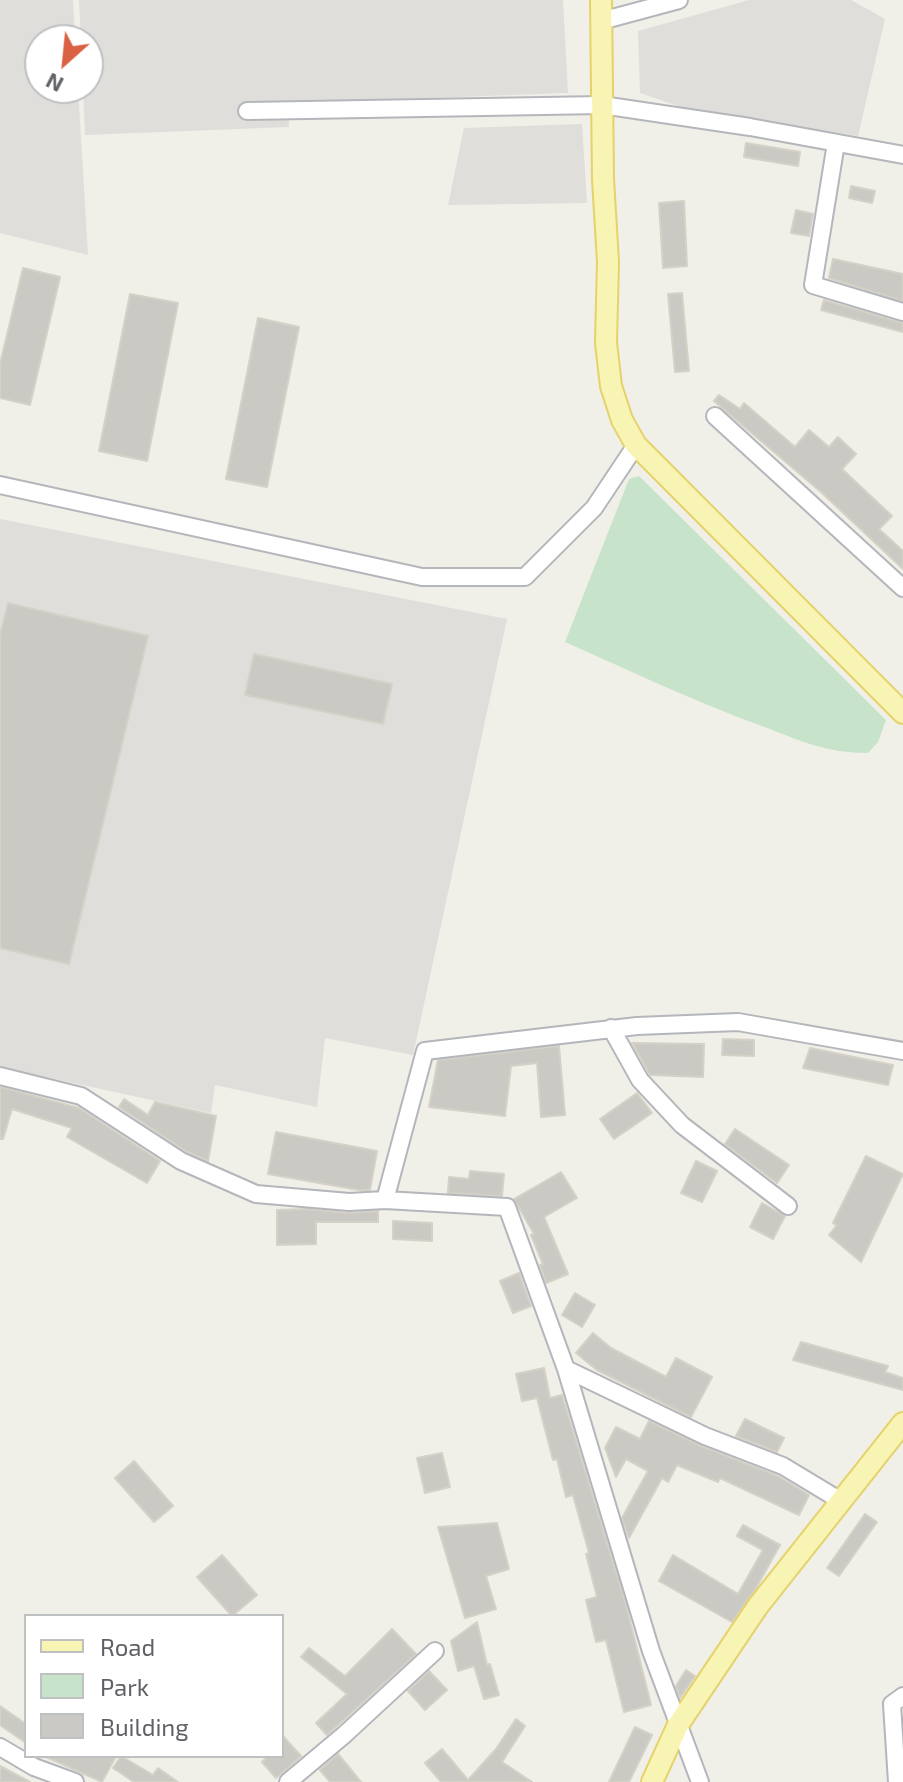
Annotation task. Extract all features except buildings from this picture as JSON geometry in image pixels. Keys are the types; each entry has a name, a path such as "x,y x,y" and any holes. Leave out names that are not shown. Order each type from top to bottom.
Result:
{"main road":[{"path":"601,0 603,179 608,262 606,343 622,420 636,445 903,713"},
{"path":"652,1782 678,1725 758,1606 903,1423"}],"street":[{"path":"601,21 679,0"},
{"path":"247,111 602,105 903,155"},
{"path":"836,143 813,285 903,312"},
{"path":"715,416 903,588"},
{"path":"0,485 422,577 525,577 594,508 636,445"},
{"path":"385,1200 425,1051 611,1028 738,1022 903,1051"},
{"path":"611,1028 640,1080 682,1125 788,1206"},
{"path":"0,1076 81,1096 181,1161 256,1194 349,1202 385,1200 507,1207 566,1369 651,1651 700,1782"},
{"path":"566,1369 705,1436 783,1466 841,1501"},
{"path":"288,1782 435,1651"},
{"path":"897,1782 892,1704 903,1696"},
{"path":"0,1747 34,1767 75,1782"}],"shaded area":[{"path":"0,0 73,0 74,24 24,24 24,104 79,104 88,255 0,233"},
{"path":"79,0 563,0 568,93 288,103 289,127 85,135 84,104 104,104 104,24 80,24"},
{"path":"749,0 851,0 885,19 858,136 684,108 640,93 638,31"},
{"path":"582,124 587,203 448,205 464,128"},
{"path":"0,519 507,619 413,1055 325,1038 317,1107 215,1085 211,1113 0,1067"}],"green space":[{"path":"639,476 886,720 878,742 868,753 839,751 802,741 688,697 565,642 629,479"}]}
